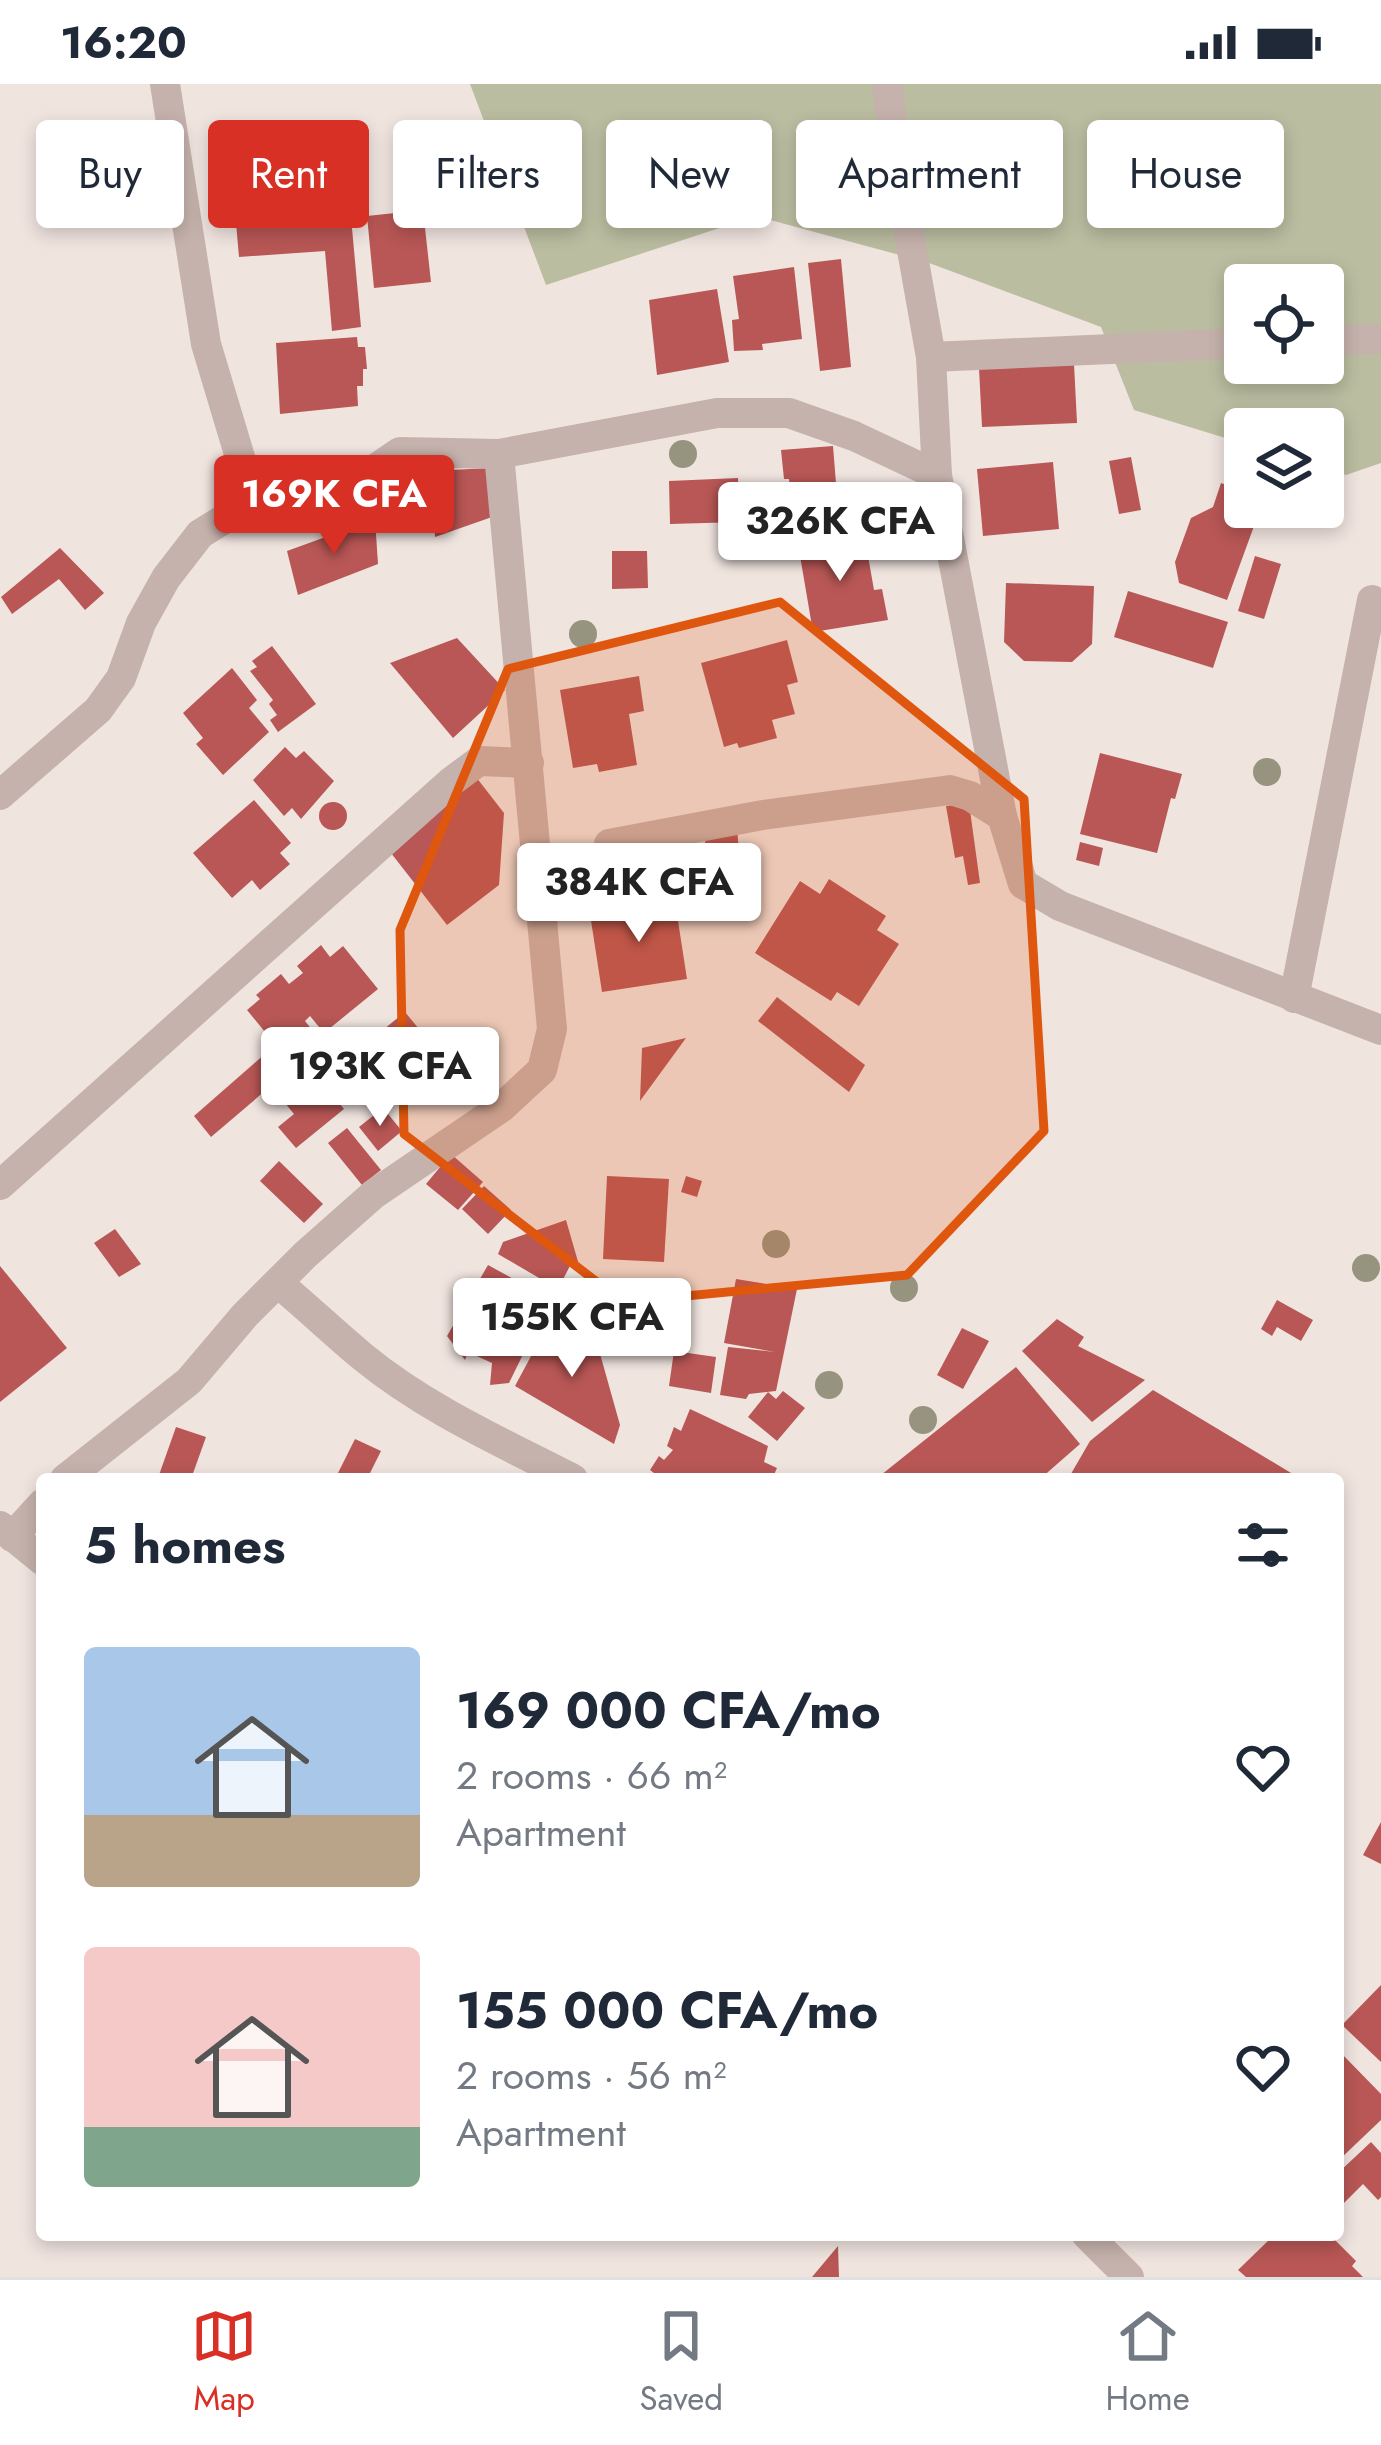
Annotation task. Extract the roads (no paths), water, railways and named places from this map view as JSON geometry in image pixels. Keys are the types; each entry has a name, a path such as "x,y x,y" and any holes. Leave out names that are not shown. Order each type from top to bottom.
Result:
{"street":[{"path":"165,84 206,344 255,507"},
{"path":"887,84 931,357 937,475 1002,816 1023,884 1060,906 1381,1030"},
{"path":"1344,340 1381,339"},
{"path":"931,357 1224,344"},
{"path":"0,795 98,710 121,678 140,623 166,578 200,534 234,513 278,499 340,494 400,452 500,454 717,413 789,413 854,436 937,475"},
{"path":"73,1473 189,1381 278,1283 374,1194 502,1107 542,1070 552,1029 500,454"},
{"path":"1294,998 1372,600"},
{"path":"0,1185 452,781 479,761 530,763"},
{"path":"609,844 808,808 950,790 1002,816"},
{"path":"278,1283 406,1388 562,1473"},
{"path":"36,1509 6,1532 36,1555"},
{"path":"1094,2241 1129,2277"}]}
